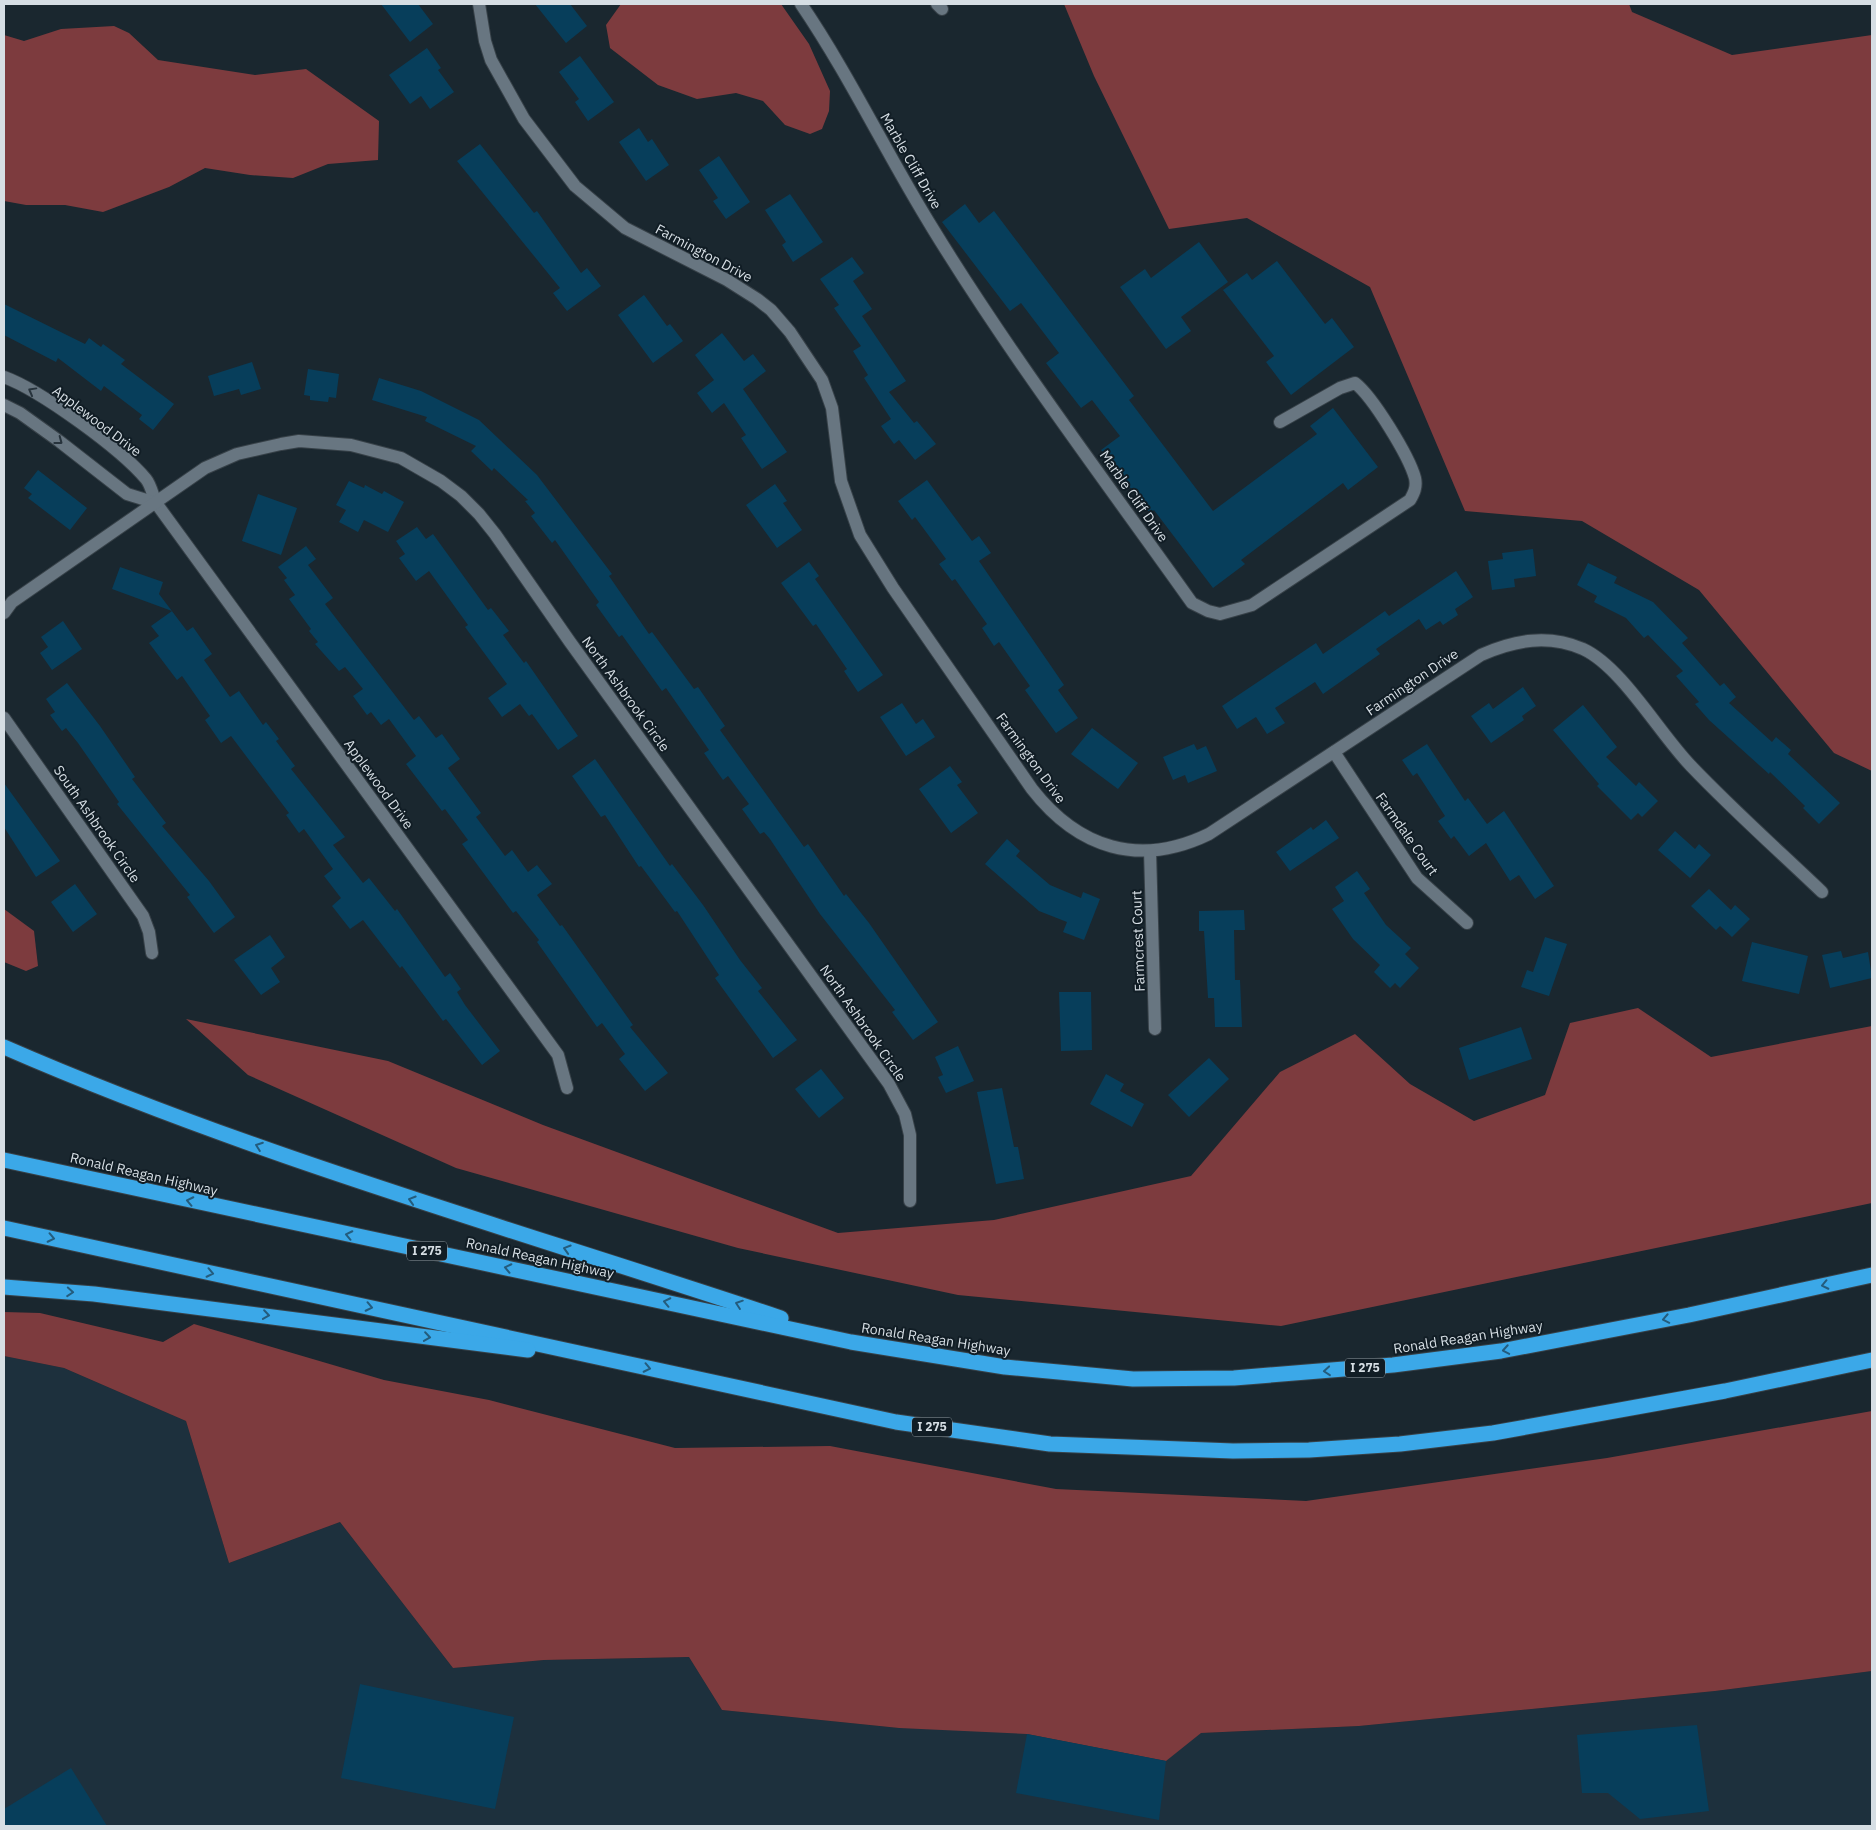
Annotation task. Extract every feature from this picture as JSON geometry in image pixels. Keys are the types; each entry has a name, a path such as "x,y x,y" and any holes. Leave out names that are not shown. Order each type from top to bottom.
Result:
{"highway":[{"path":"4,1047 175,1116 393,1194 660,1278 851,1342"},
{"name":"Ronald Reagan Highway","path":"4,1160 851,1342 1005,1367 1134,1379 1234,1378 1393,1365 1501,1351 1689,1315 1872,1275"},
{"name":"I 275","path":"4,1228 896,1422 1050,1444 1233,1451 1309,1450 1400,1444 1493,1433 1725,1391 1872,1360"},
{"path":"4,1287 94,1294 188,1305 622,1363"}],"street":[{"name":"Farmington Drive","path":"479,4 485,41 491,60 524,119 576,186 624,228 727,280 757,299 771,310 790,332 822,380 832,408 841,481 860,535 893,588 1050,811 1084,836 1104,844 1150,851 1192,842 1209,834 1481,654 1507,644 1528,639 1567,644 1585,650 1616,673 1663,735 1690,766 1822,892"},
{"name":"Marble Cliff Drive","path":"801,4 826,40 934,231 1029,373 1192,603 1208,612 1220,614 1252,605 1410,500 1416,490 1415,479 1406,456 1365,392 1355,383 1340,388 1280,422"},
{"name":"Applewood Drive","path":"4,376 49,401 110,446 147,480 156,503 558,1055 567,1088"},
{"path":"4,404 59,441 127,494 156,503"},
{"name":"North Ashbrook Circle","path":"156,503 205,468 237,454 299,441 350,445 401,458 441,481 461,496 495,534 570,642 890,1084 905,1114 910,1135 910,1201"},
{"path":"4,613 12,602 156,503"},
{"name":"South Ashbrook Circle","path":"4,718 143,916 149,932 152,954"},
{"name":"Farmdale Court","path":"1334,752 1417,878 1467,923"},
{"name":"Farmcrest Court","path":"1150,851 1155,1029"}],"shaded area":[{"path":"621,4 781,4 809,44 830,91 829,111 822,129 810,134 785,125 763,101 736,93 697,99 658,85 610,48 606,25"},
{"path":"1064,4 1629,4 1632,12 1732,55 1872,35 1872,771 1834,753 1699,590 1582,521 1465,511 1370,287 1247,218 1169,229 1094,76"},
{"path":"114,26 129,33 158,60 255,75 306,69 379,121 378,160 328,164 293,178 250,175 205,168 169,187 103,212 65,205 26,205 4,201 4,35 24,41 61,29"},
{"path":"4,909 34,931 38,966 26,971 4,962"},
{"path":"1638,1008 1711,1057 1872,1026 1872,1203 1281,1326 958,1295 738,1248 456,1168 248,1075 186,1019 388,1061 543,1125 838,1233 994,1220 1191,1176 1280,1072 1355,1034 1410,1084 1474,1121 1545,1095 1570,1023"},
{"path":"4,1312 40,1313 163,1342 194,1324 384,1380 489,1400 675,1448 830,1446 1056,1489 1306,1501 1607,1458 1872,1411 1872,1671 1715,1691 1359,1726 1201,1733 1166,1761 1027,1734 899,1728 722,1710 689,1657 544,1660 453,1668 340,1522 229,1563 186,1421 64,1368 4,1356"},
{"path":"4,1356 64,1368 186,1421 229,1563 340,1522 453,1668 544,1660 689,1657 722,1710 899,1728 1201,1733 1359,1726 1715,1691 1872,1671 1872,1826 4,1826"}],"building":[{"path":"381,4 418,4 433,24 410,42"},
{"path":"535,4 570,4 587,26 566,43"},
{"path":"427,48 441,68 438,70 454,92 430,109 421,96 410,104 389,75"},
{"path":"580,56 614,102 588,121 575,102 579,99 559,72"},
{"path":"639,128 648,142 652,139 669,165 646,181 619,142"},
{"path":"480,144 534,213 537,211 581,273 587,268 601,286 567,311 553,293 560,288 457,161"},
{"path":"719,156 750,202 726,219 713,201 718,198 699,170"},
{"path":"790,194 823,242 793,262 782,245 786,242 765,210"},
{"path":"965,204 979,223 994,211 1134,396 1129,400 1213,511 1317,434 1310,426 1333,408 1378,467 1348,490 1343,483 1241,560 1245,564 1213,588 1154,510 1150,513 1101,450 1120,436 1092,400 1081,408 1046,363 1059,353 1021,303 1010,311 942,222"},
{"path":"1199,242 1228,282 1181,317 1191,331 1166,349 1120,287 1145,269 1151,278"},
{"path":"852,257 864,273 853,281 872,309 862,316 906,381 889,392 914,423 917,421 936,444 915,460 899,440 894,444 881,426 891,419 864,378 868,375 853,351 861,346 834,308 839,305 820,279"},
{"path":"1277,261 1325,324 1332,318 1354,347 1291,395 1266,362 1274,356 1223,290 1247,273 1252,280"},
{"path":"644,295 667,326 670,324 683,341 653,363 618,315"},
{"path":"4,304 85,344 89,338 101,347 103,344 125,360 121,364 174,404 153,430 139,419 142,415 104,386 101,391 58,358 56,362 4,335"},
{"path":"722,333 744,361 753,354 766,371 743,389 787,452 762,469 741,438 746,435 724,403 712,413 697,393 714,380 695,355"},
{"path":"252,362 261,389 241,395 239,389 214,396 208,376"},
{"path":"308,369 339,374 336,398 329,397 328,402 310,400 310,396 304,395"},
{"path":"379,378 421,391 479,420 537,475 612,574 609,576 649,634 652,632 694,689 698,687 725,726 720,730 804,847 808,844 844,896 846,894 869,923 938,1022 913,1040 892,1012 895,1010 820,914 770,839 764,832 760,834 742,809 749,804 728,776 723,780 704,753 709,750 666,688 662,691 622,635 619,637 596,605 599,602 555,540 552,543 531,516 535,513 525,501 528,500 494,468 492,471 471,451 476,446 425,421 427,417 372,400"},
{"path":"38,470 87,508 70,530 28,498 32,494 24,488"},
{"path":"927,480 972,541 979,536 991,553 979,561 1064,685 1058,690 1078,718 1056,733 1025,690 1030,686 999,642 994,646 982,628 987,624 955,579 952,581 939,564 946,559 915,517 912,520 898,501"},
{"path":"349,481 364,488 365,485 382,494 384,491 404,502 388,532 364,520 358,532 339,522 346,510 336,505"},
{"path":"775,484 787,501 783,503 802,530 777,548 746,505"},
{"path":"258,494 297,508 281,555 242,541"},
{"path":"417,527 426,539 433,534 488,610 491,608 509,631 503,635 524,663 526,661 578,736 558,750 532,714 529,716 520,704 502,717 488,698 507,684 465,627 468,625 429,571 416,581 399,558 405,554 396,541"},
{"path":"306,546 316,559 308,565 333,598 325,604 414,720 419,716 436,738 442,734 460,759 448,768 481,813 476,817 505,856 512,850 528,872 537,865 552,884 537,895 560,926 562,925 633,1025 630,1027 668,1073 645,1091 619,1059 625,1054 602,1023 597,1027 537,942 539,940 516,911 513,913 462,844 468,840 445,809 442,811 406,764 416,756 389,719 381,725 371,712 367,715 353,696 363,689 345,667 339,671 315,644 318,642 309,631 311,629 289,599 295,595 284,580 287,578 278,567"},
{"path":"1533,549 1536,576 1514,579 1515,587 1492,590 1488,561 1503,559 1502,553"},
{"path":"809,562 819,576 815,579 883,675 858,692 844,671 847,669 816,624 813,626 781,583"},
{"path":"1588,563 1617,577 1614,583 1653,602 1688,638 1682,643 1720,686 1724,683 1736,697 1729,703 1772,742 1776,737 1791,750 1788,754 1840,803 1819,824 1803,808 1805,806 1770,772 1769,774 1709,720 1695,704 1699,702 1676,676 1683,671 1648,635 1644,638 1626,618 1594,602 1597,596 1577,585"},
{"path":"120,567 163,582 159,594 172,611 112,589"},
{"path":"1456,571 1473,597 1455,609 1458,615 1443,625 1440,621 1426,630 1419,619 1376,649 1380,654 1323,694 1315,682 1275,708 1285,723 1267,734 1256,717 1237,729 1222,706 1316,643 1323,654 1385,611 1389,616"},
{"path":"172,611 187,631 193,627 212,654 204,660 230,697 239,691 263,725 266,722 279,739 276,741 295,766 291,769 345,837 333,845 363,883 369,878 395,911 397,909 445,977 450,973 461,989 457,992 465,1005 500,1051 482,1065 446,1019 443,1021 402,966 400,968 363,920 350,929 332,906 341,898 324,876 333,869 304,829 299,833 286,815 289,813 231,736 221,743 205,720 210,716 182,676 177,680 149,643 159,636 151,626"},
{"path":"63,621 82,649 52,670 40,653 48,647 41,637"},
{"path":"67,683 100,726 135,777 132,779 166,823 162,826 209,881 235,917 214,933 187,897 190,895 117,804 119,802 78,743 66,728 62,731 50,715 55,712 46,699"},
{"path":"1523,687 1536,706 1522,716 1524,720 1491,743 1471,716 1489,703 1493,709"},
{"path":"902,703 916,724 923,719 935,737 906,756 880,717"},
{"path":"1583,705 1617,747 1606,757 1636,786 1639,782 1658,801 1642,817 1638,813 1631,820 1597,786 1599,784 1553,730"},
{"path":"1092,728 1138,763 1118,789 1071,754"},
{"path":"1194,744 1197,750 1206,746 1217,771 1188,783 1185,775 1173,780 1163,757"},
{"path":"1427,744 1465,801 1468,798 1487,824 1504,811 1554,886 1535,899 1519,875 1510,881 1486,843 1469,856 1454,836 1451,839 1438,821 1445,816 1417,773 1413,776 1402,760"},
{"path":"595,759 670,866 672,864 703,905 740,960 762,988 758,991 797,1040 773,1058 715,978 719,975 677,911 675,912 641,866 639,867 605,815 601,817 572,776"},
{"path":"950,766 962,782 957,785 978,813 951,833 919,789"},
{"path":"4,783 60,861 36,877 4,827"},
{"path":"1326,820 1339,838 1290,871 1276,852 1311,827 1313,830"},
{"path":"1675,831 1695,849 1699,844 1711,855 1690,878 1658,850"},
{"path":"1007,839 1020,851 1016,856 1050,885 1081,898 1083,892 1100,899 1084,940 1063,932 1067,922 1039,911 985,864"},
{"path":"1357,871 1370,889 1364,893 1386,925 1411,948 1405,954 1419,968 1400,988 1395,983 1390,988 1374,972 1380,965 1353,939 1332,909 1344,901 1335,887"},
{"path":"75,884 97,914 73,932 51,902"},
{"path":"1709,889 1731,910 1735,905 1750,919 1732,937 1720,926 1716,930 1691,906"},
{"path":"1244,910 1245,930 1234,930 1235,980 1240,980 1242,1027 1215,1027 1214,998 1208,998 1204,931 1199,931 1199,911"},
{"path":"270,935 285,957 271,968 280,982 261,995 234,960"},
{"path":"1545,937 1567,944 1549,996 1521,987 1527,970 1533,972"},
{"path":"1752,942 1808,956 1799,994 1742,981"},
{"path":"1841,951 1843,958 1868,952 1872,978 1830,988 1822,955"},
{"path":"1059,992 1091,992 1092,1050 1061,1051"},
{"path":"1521,1027 1532,1059 1469,1080 1459,1048"},
{"path":"958,1046 974,1081 946,1093 938,1077 943,1075 935,1057"},
{"path":"1209,1058 1229,1079 1189,1117 1168,1095"},
{"path":"821,1069 844,1098 819,1118 795,1089"},
{"path":"1106,1074 1124,1084 1120,1091 1144,1104 1132,1127 1090,1104"},
{"path":"1002,1088 1014,1147 1018,1147 1024,1179 996,1184 977,1092"},
{"path":"360,1684 514,1717 495,1809 341,1778"},
{"path":"1697,1725 1709,1811 1640,1819 1608,1793 1582,1793 1577,1735"},
{"path":"1027,1734 1166,1761 1159,1820 1016,1793"},
{"path":"71,1768 107,1826 4,1826 4,1809"}]}
